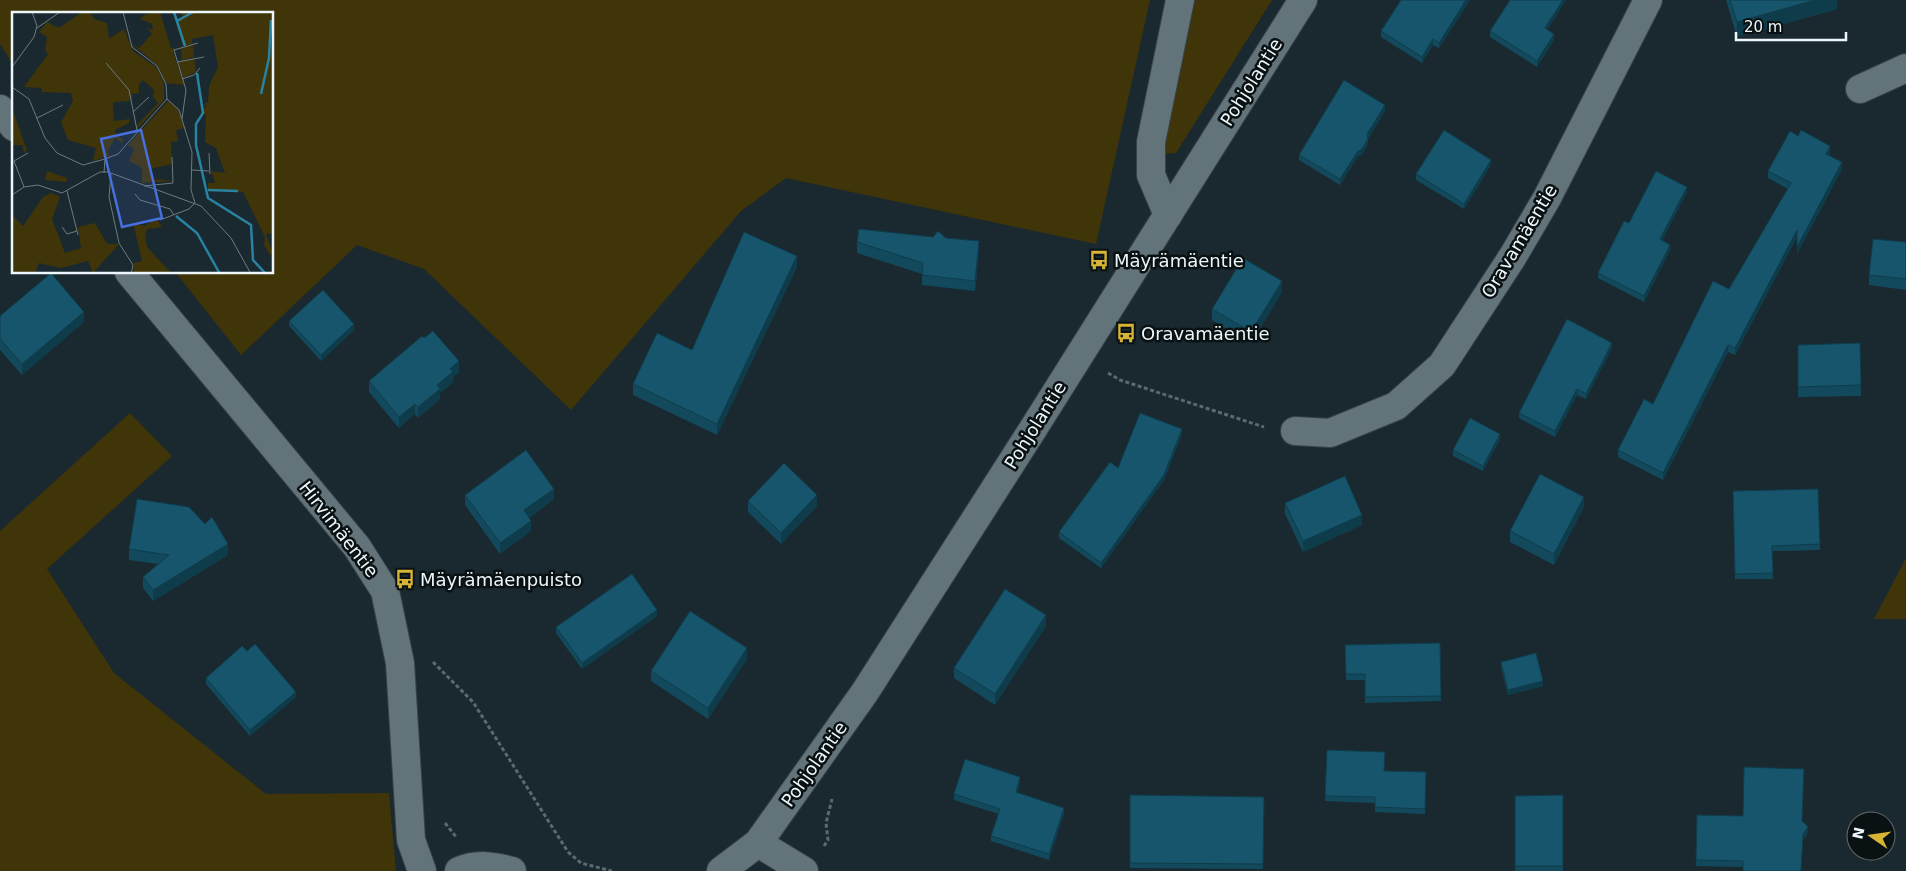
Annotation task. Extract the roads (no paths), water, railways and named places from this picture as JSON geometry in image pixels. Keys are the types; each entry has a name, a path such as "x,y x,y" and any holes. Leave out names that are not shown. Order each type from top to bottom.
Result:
{"street":[{"path":"1168,215 1151,175 1151,142 1180,0"},
{"name":"Pohjolantie","path":"721,871 758,843 865,692 1303,0"},
{"name":"Oravamäentie","path":"1296,430 1330,433 1396,406 1442,365 1513,256 1547,198 1648,0"},
{"path":"1860,89 1906,68"},
{"path":"0,109 12,124"},
{"name":"Hirvimäentie","path":"131,274 357,548 385,591 400,663 411,840 422,871"},
{"path":"758,843 804,871"},
{"name":"Pohjolantie","path":"751,871 758,843"},
{"path":"460,871 491,865 512,871"}],"place":[{"name":"Mäyrämäentie","path":"1099,260"},
{"name":"Oravamäentie","path":"1126,333"},
{"name":"Mäyrämäenpuisto","path":"405,579"}]}
